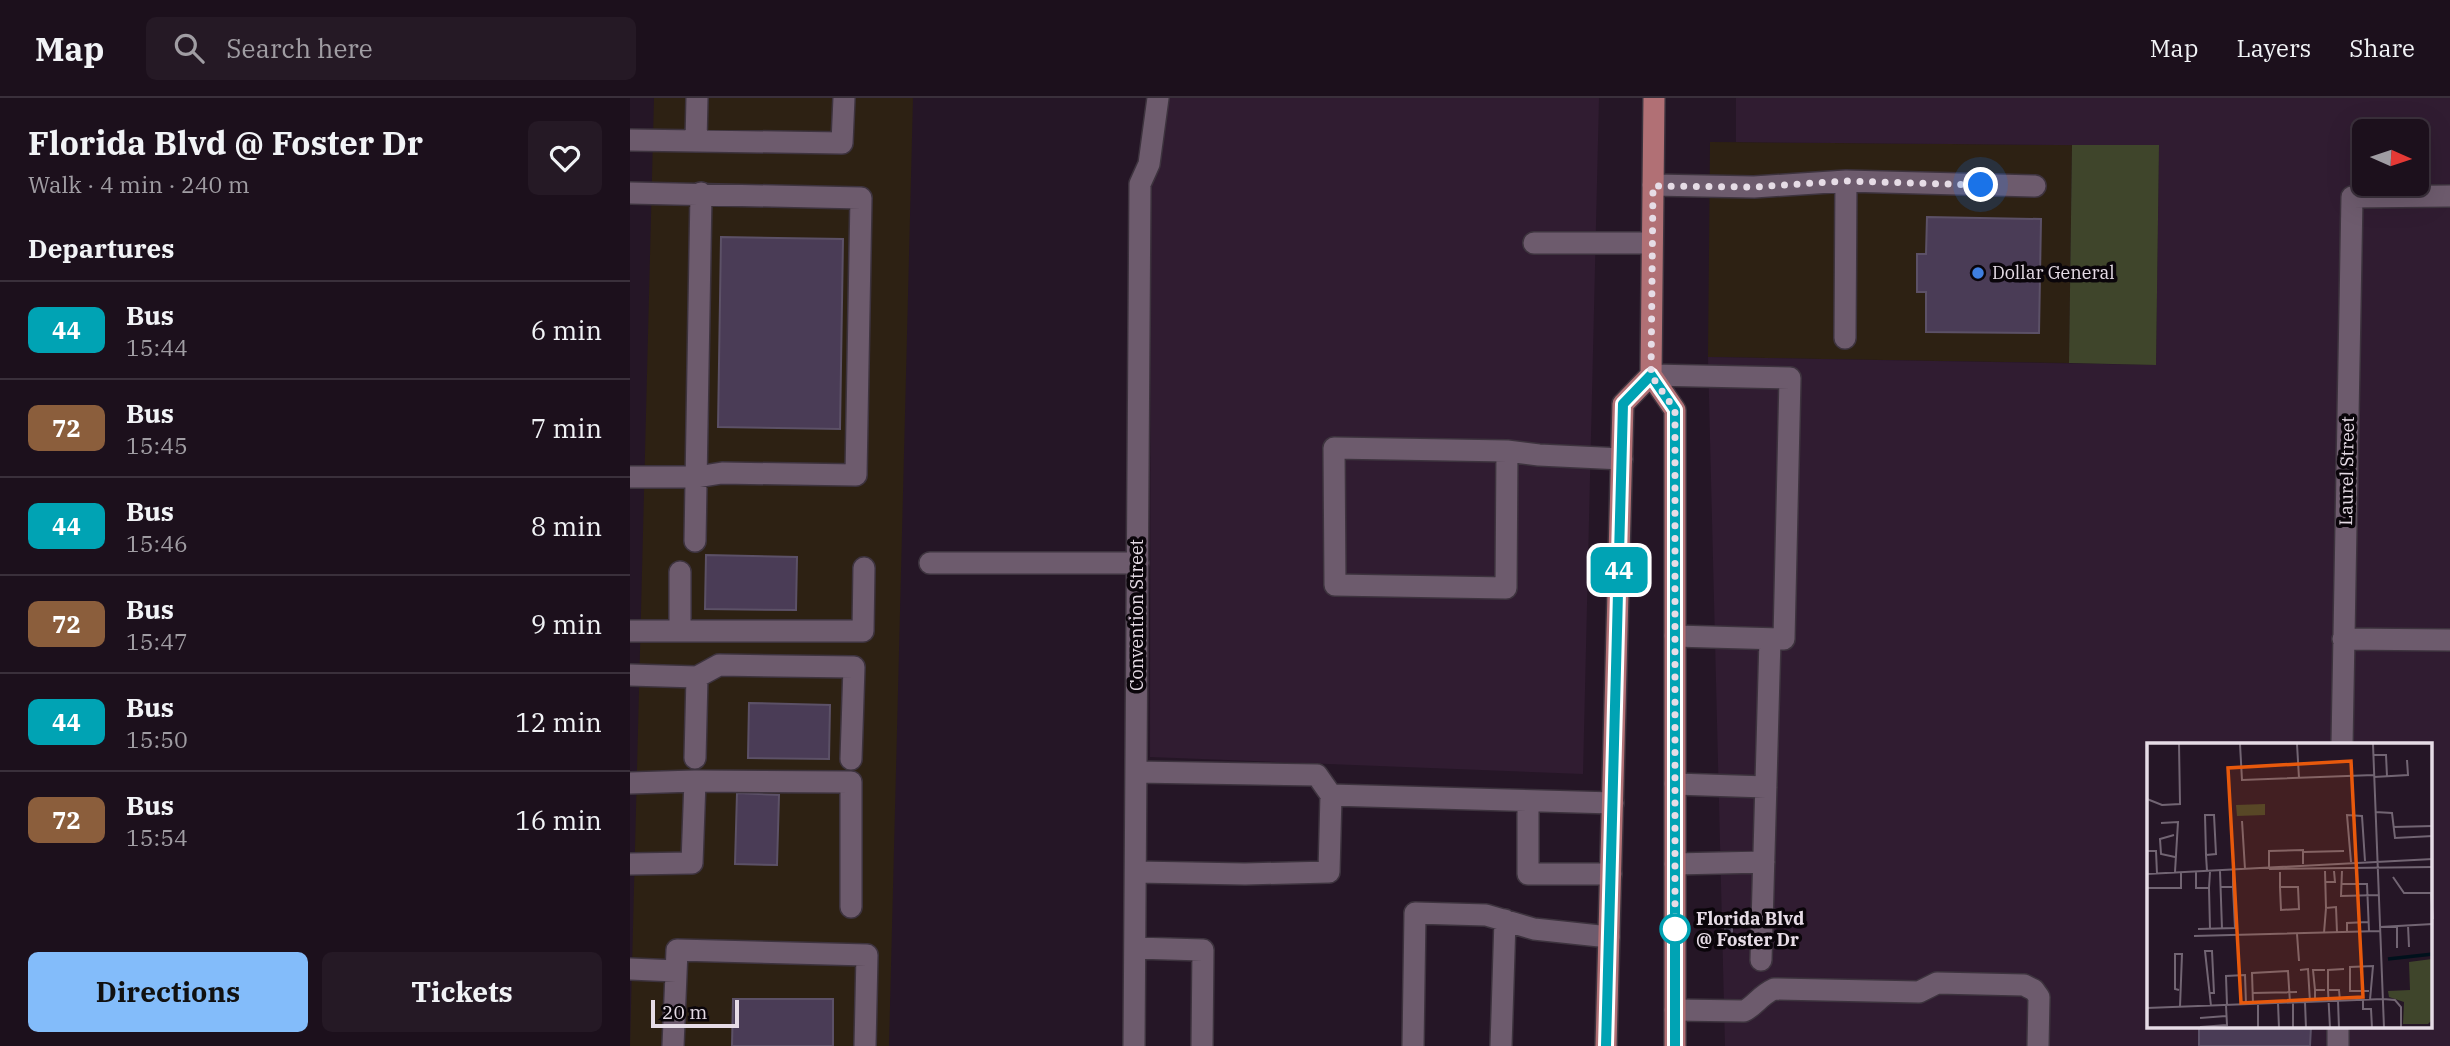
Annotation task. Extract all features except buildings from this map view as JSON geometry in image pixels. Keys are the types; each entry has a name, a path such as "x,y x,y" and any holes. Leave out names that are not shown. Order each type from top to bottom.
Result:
{"main road":[{"path":"1654,98 1651,375 1675,410 1675,1046"},
{"path":"1606,1046 1623,404 1651,375"}],"street":[{"path":"696,141 697,98"},
{"path":"630,140 842,143 844,98"},
{"name":"Convention Street","path":"1134,1046 1140,184 1149,164 1158,98"},
{"path":"1845,338 1846,181"},
{"path":"1653,186 1754,187 1846,181 2035,186"},
{"path":"630,194 701,193 861,198 856,475 722,473 698,477 630,477"},
{"path":"695,541 701,193"},
{"name":"Laurel Street","path":"2342,743 2353,197 2450,197"},
{"path":"1534,243 1652,243"},
{"path":"1651,375 1790,378 1784,639 1675,636"},
{"path":"1507,451 1506,589 1335,585 1334,449 1507,451 1622,458"},
{"path":"930,563 1138,563"},
{"path":"630,631 863,631 864,568"},
{"path":"680,572 680,631"},
{"path":"1761,960 1770,639"},
{"path":"2343,639 2450,639"},
{"path":"630,675 697,677 719,665 854,667 852,759"},
{"path":"695,758 697,677"},
{"path":"1136,772 1317,775 1331,795 1329,872 1136,872"},
{"path":"630,864 692,863 695,781"},
{"path":"630,783 851,782 850,907"},
{"path":"1675,784 1766,787"},
{"path":"1331,795 1613,803"},
{"path":"1528,802 1528,874 1611,874"},
{"path":"1675,863 1764,862"},
{"path":"1413,1046 1415,913 1486,915 1534,929 1609,937"},
{"path":"1501,1046 1505,920"},
{"path":"1135,947 1203,950 1202,1046"},
{"path":"673,1046 677,950 867,955 865,1046"},
{"path":"630,970 676,971"},
{"path":"1675,1010 1744,1011 1774,989 1919,992 1937,983 2024,985 2035,990 2039,998 2038,1046"},
{"path":"2338,1028 2338,1046"}],"shaded area":[{"path":"654,98 913,98 889,1046 630,1046"},
{"path":"1151,98 1599,98 1583,774 1150,757"},
{"path":"1736,98 2450,98 2450,1046 1725,1046 1708,357 2156,365 2159,146 1736,142"},
{"path":"1710,142 2072,145 2069,363 1708,357"}],"green space":[{"path":"2072,145 2159,145 2156,365 2069,363"}],"bus line":[{"name":"44","path":"1606,1046 1623,404 1651,375 1675,410 1675,1046"}],"place":[{"name":"Dollar General","path":"1978,273"},
{"name":"Florida Blvd @ Foster Dr","path":"1675,929"}],"route":[{"path":"1675,929 1675,410 1651,375 1653,186 1754,187 1846,181 1981,185"}]}
